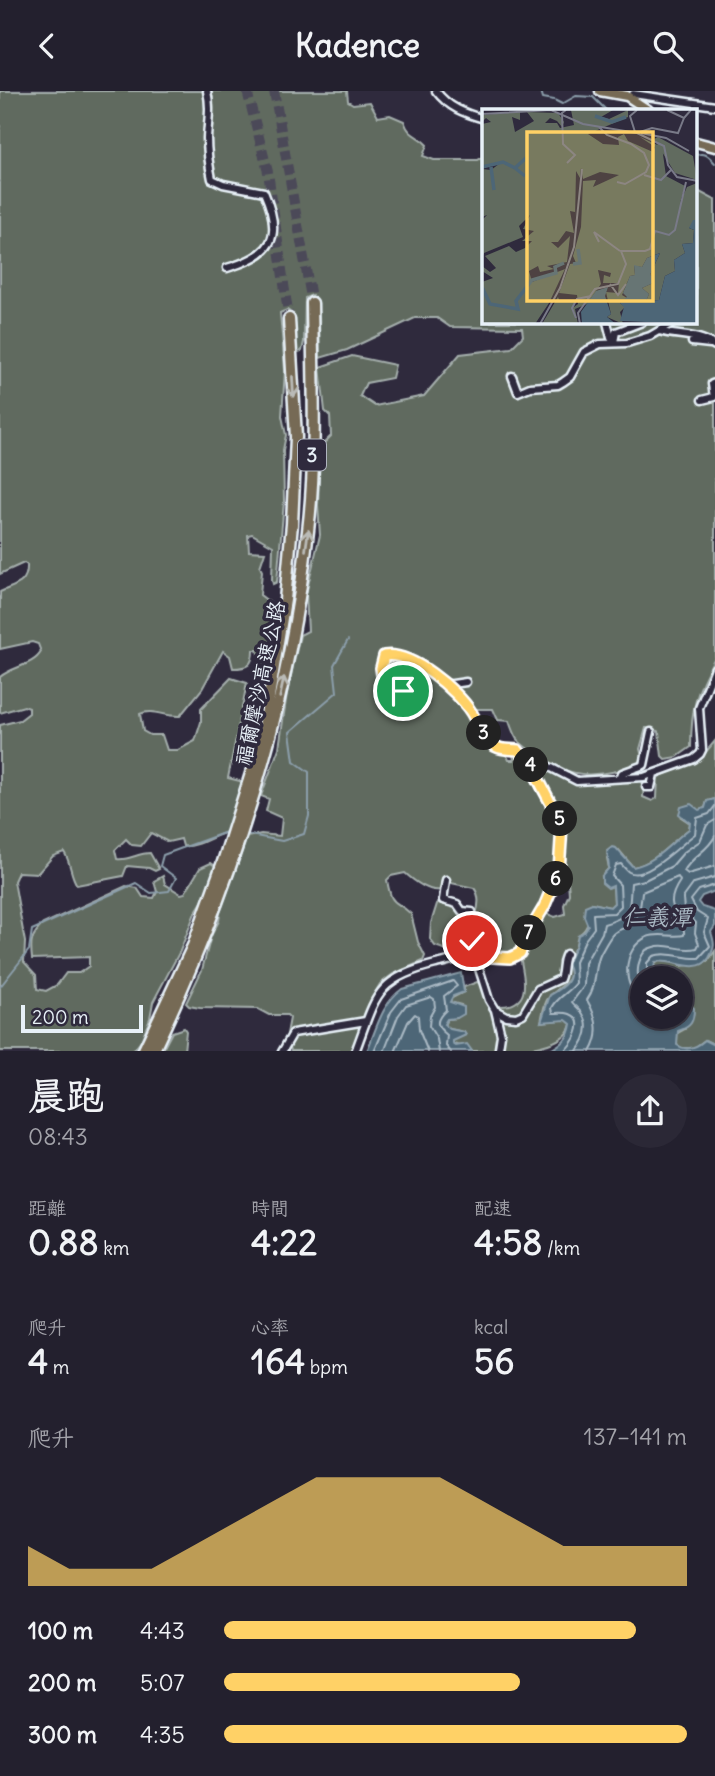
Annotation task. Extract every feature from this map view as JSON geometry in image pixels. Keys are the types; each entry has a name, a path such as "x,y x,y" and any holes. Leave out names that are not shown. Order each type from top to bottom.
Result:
{"highway":[{"name":"福爾摩沙高速公路","path":"153,1051 189,977 270,741 297,607 308,529 315,415 312,303"},
{"name":"福爾摩沙高速公路","path":"248,799 262,739 285,600 292,524 296,437 289,319"},
{"name":"福爾摩沙高速公路","path":"143,1051 193,946 227,863"}],"main road":[{"path":"600,91 630,95 647,109"},
{"path":"698,143 715,147"}],"street":[{"path":"207,91 211,112 207,139 212,179 222,184 264,192 272,220 273,240 262,254 227,268"},
{"path":"436,91 457,110 482,118"},
{"path":"630,95 642,91"},
{"path":"630,95 715,106"},
{"path":"608,324 614,342"},
{"path":"614,342 616,332 635,324"},
{"path":"512,376 518,392 541,385 558,385 570,377 584,352 600,344 627,343 671,324"},
{"path":"659,331 679,337 697,336 713,345"},
{"path":"692,342 713,345"},
{"path":"702,400 714,397 712,384 715,383"},
{"path":"355,1051 372,1005 381,989 394,978 458,959 475,956 518,956 544,907 559,871 561,820 532,767 518,750 497,747 488,740 471,711 433,673 399,655 384,656 381,668 383,682 395,683 403,691 410,713"},
{"path":"532,767 540,762 577,781 620,778 654,774 700,754 699,708 715,668"},
{"path":"446,685 466,682"},
{"path":"620,778 622,773 644,765 652,732"},
{"path":"646,787 652,787 654,774"},
{"path":"446,880 443,900 457,904 462,911 472,912 469,920 463,924 472,941 470,947 458,959"},
{"path":"495,1010 506,1016 516,1017 523,1014 538,989 560,979 563,972 561,961 566,954"},
{"path":"475,956 489,1000 495,1010 501,1035 499,1048"},
{"path":"283,1051 293,1033 366,1021"}],"green space":[{"path":"0,91 347,91 348,101 353,104 370,102 378,117 390,115 404,121 409,130 427,145 423,156 434,160 478,160 482,157 482,324 698,324 698,191 715,200 715,657 696,701 691,747 677,757 665,759 662,756 659,732 646,728 640,749 644,764 601,774 575,773 549,763 535,754 516,738 509,721 498,720 493,709 477,709 476,728 480,731 488,729 491,736 501,743 509,760 514,760 513,753 518,751 538,792 558,819 558,856 544,898 524,938 514,951 457,954 435,946 430,939 431,923 440,901 476,914 478,901 474,888 447,882 440,890 435,890 421,885 405,873 391,876 387,880 390,895 411,914 418,942 425,956 423,961 393,974 380,984 350,1051 291,1051 287,1034 290,1018 287,1015 269,1015 258,1009 200,1008 186,1003 202,970 211,936 219,921 247,837 261,834 280,836 282,818 266,811 269,799 261,796 279,748 287,693 300,635 308,631 306,594 320,535 320,452 322,445 331,436 330,416 325,411 320,367 352,356 395,365 392,378 366,383 360,396 375,406 424,396 460,354 511,348 523,336 522,328 450,327 437,318 415,318 347,350 320,358 319,314 312,295 305,298 302,351 298,352 296,348 293,314 287,310 280,313 285,370 282,416 286,435 277,582 273,584 272,580 273,546 252,534 248,535 249,551 265,552 260,567 260,595 273,605 277,613 269,662 262,665 257,650 253,650 249,665 233,668 230,656 223,651 202,689 180,716 149,712 140,714 143,731 150,735 162,735 167,750 178,750 195,741 201,722 201,709 231,678 247,683 228,778 244,782 228,832 188,846 183,846 181,839 168,842 151,833 141,846 132,845 126,839 115,850 117,859 150,853 159,869 155,871 127,866 123,876 77,885 64,852 53,856 38,873 18,872 14,881 25,942 24,962 36,975 37,989 46,991 57,985 66,973 79,973 89,966 89,957 32,959 31,944 43,924 126,886 137,888 143,897 154,898 157,892 154,881 163,876 165,884 181,894 185,893 200,868 211,863 215,866 207,894 195,913 180,951 153,1002 141,1041 133,1051 0,1051 0,725 20,720 29,713 29,708 24,706 0,713 0,677 33,660 41,652 38,644 32,642 0,649 0,592 23,580 27,565 24,563 0,574"},
{"path":"715,741 715,799 707,801 705,808 681,817 690,823 689,829 642,865 633,867 619,850 607,858 609,868 602,876 613,886 614,903 610,907 592,903 587,925 578,935 567,963 570,969 569,978 549,998 543,1011 541,1022 566,1019 571,1024 567,1033 545,1045 515,1050 472,1051 453,1044 452,1041 464,1032 444,1025 447,1019 457,1018 461,1005 450,1002 450,999 464,992 464,987 477,982 496,1006 516,1003 521,998 524,984 520,956 545,913 555,917 565,914 564,905 569,894 564,873 565,825 558,805 540,780 537,768 540,766 584,782 644,781 643,797 652,801 657,798 658,777 700,759"},
{"path":"715,951 715,1045 705,1040 694,1048 680,1048 676,1034 685,1029 693,1029 693,966 682,966 707,962"},
{"path":"659,961 670,961 682,966 654,966"},
{"path":"184,1028 184,1051 162,1051 172,1032"}],"water":[{"name":"仁義潭","path":"715,799 715,891 702,896 698,902 702,907 715,911 715,926 711,932 714,943 712,951 709,958 698,966 662,961 655,962 654,966 630,966 630,1029 683,1029 678,1031 677,1045 692,1048 705,1040 715,1045 715,1051 549,1051 564,1041 570,1029 571,1024 566,1020 541,1022 550,995 569,979 567,964 578,935 588,926 584,916 585,906 592,903 610,907 614,903 613,886 608,888 602,883 602,876 609,868 607,851 612,847 616,848 633,867 642,865 689,829 690,823 679,814 681,807 691,804 699,810 705,808 707,801"},
{"path":"461,973 464,992 453,996 450,1002 464,1007 464,1014 447,1019 444,1024 466,1035 453,1041 453,1044 467,1044 472,1051 367,1051 385,1009 402,989"}],"waterway":[{"path":"541,91 543,98 562,104 576,96 593,97 605,109"},
{"path":"698,154 705,154 715,163"},
{"path":"245,834 282,841 304,834 309,816 309,772 294,761 290,732 337,692 334,665 348,640"},
{"path":"0,987 29,950 32,930 136,883 151,893 169,891 176,878 160,866 163,855 229,831"}],"tunnel":[{"path":"247,91 268,172 289,319"},
{"path":"274,91 312,303"}],"route":[{"path":"403,691 395,683 383,682 381,668 384,656 399,655 433,673 471,711 488,740 497,747 518,750 532,767 561,820 559,871 544,907 518,956 475,956 458,959 470,947 472,941"}]}
